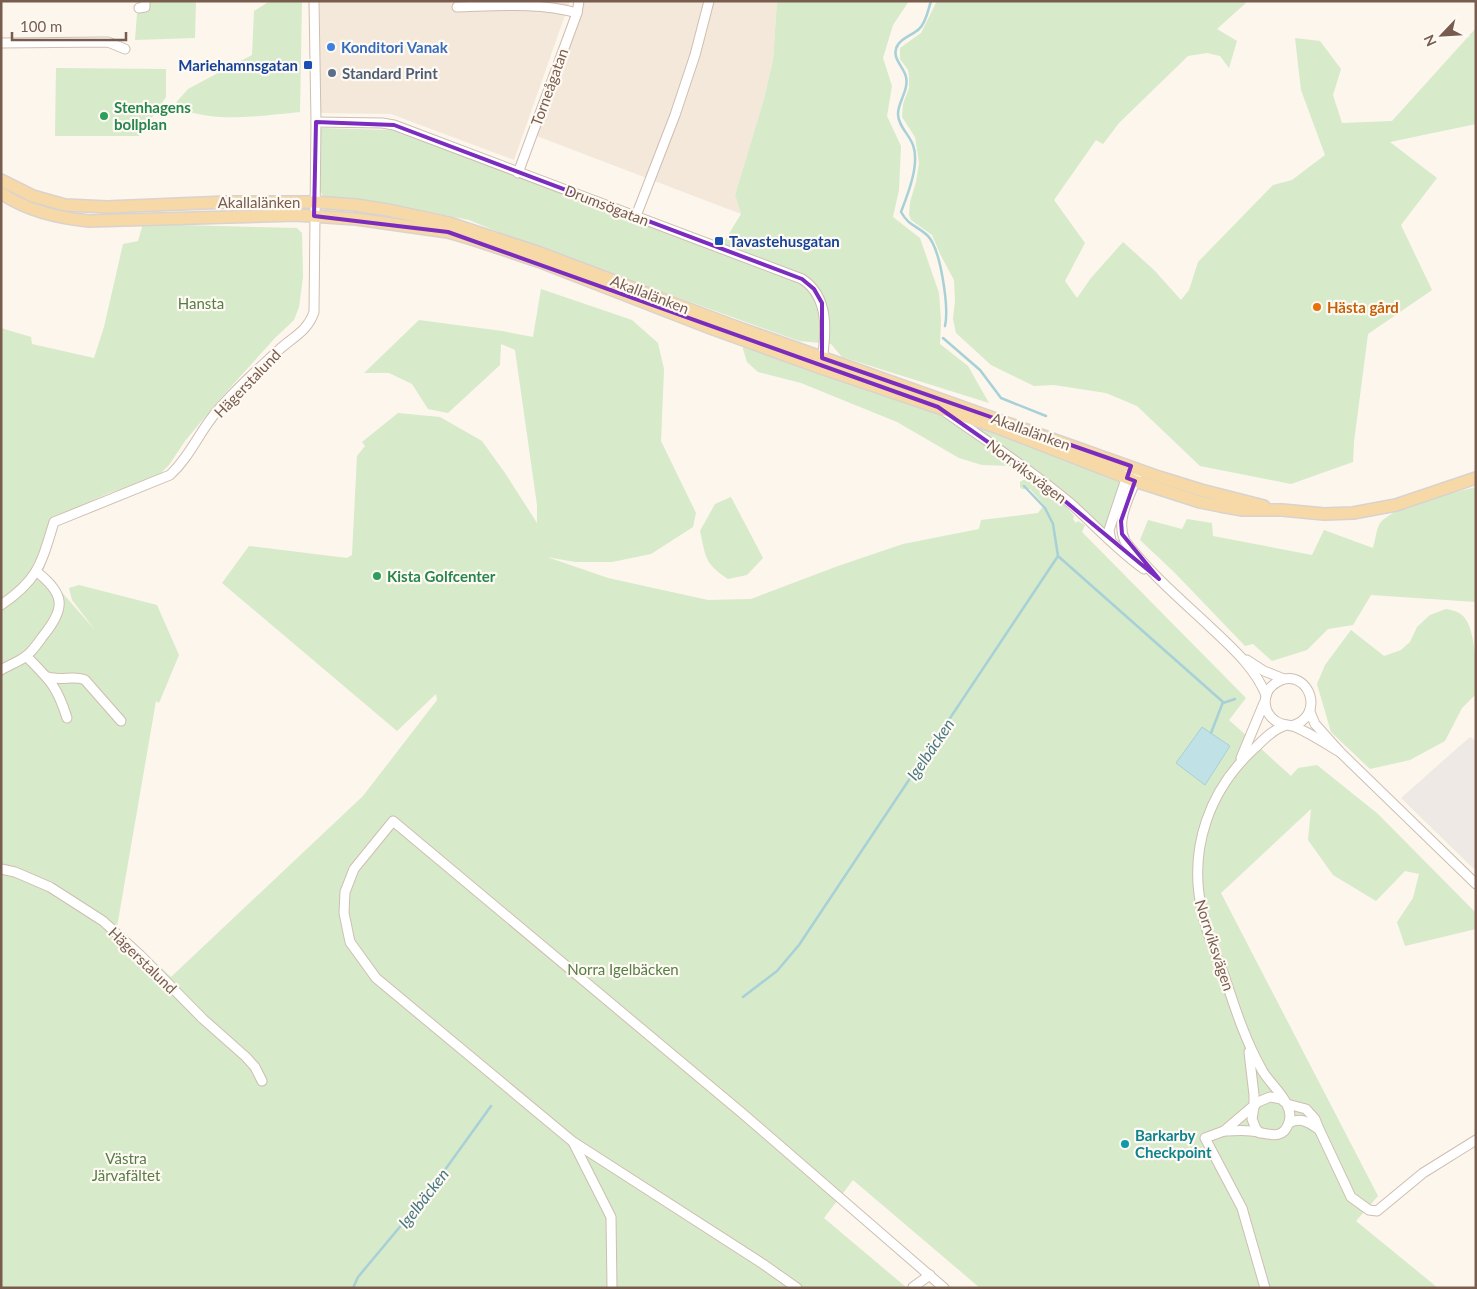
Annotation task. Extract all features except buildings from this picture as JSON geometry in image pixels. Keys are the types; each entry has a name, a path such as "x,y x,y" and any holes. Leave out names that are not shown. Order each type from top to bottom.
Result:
{"main road":[{"name":"Akallalänken","path":"1,180 32,196 65,205 84,207 227,202 314,202 356,205 388,210 472,230 540,253 822,363 996,427 1131,480 1213,505 1243,510 1282,510 1340,514 1384,508 1408,502 1476,478"},
{"name":"Akallalänken","path":"1,193 21,204 45,213 69,219 89,221 296,215 356,219 413,226 472,239 538,262 713,329 822,363 1201,490 1282,510"}],"street":[{"path":"314,1 316,122 314,202"},
{"name":"Torneågatan","path":"518,173 577,13 579,1"},
{"path":"636,216 675,114 692,63 709,1"},
{"path":"457,7 520,6 564,9 577,13"},
{"path":"1,43 108,42 125,49"},
{"name":"Drumsögatan","path":"316,122 382,123 394,125 802,279 814,289 822,303 824,320 822,363"},
{"name":"Hägerstalund","path":"1,605 28,584 37,572 42,562 54,522 170,475 182,463 217,411 283,346 307,327 314,312 314,202"},
{"name":"Norrviksvägen","path":"938,407 1039,479 1068,502 1111,542 1159,579"},
{"name":"Norrviksvägen","path":"1135,468 1121,521 1122,534 1130,548 1159,579 1241,656 1256,675 1266,698 1240,761 1209,810 1200,844 1197,880 1203,918 1249,1047 1266,1078 1287,1104"},
{"name":"Norrviksvägen","path":"1111,542 1109,530 1131,480"},
{"path":"1,670 26,656 48,630 59,611 60,603 54,589 37,572"},
{"path":"26,656 48,677 60,696 67,718"},
{"name":"Norrviksvägen","path":"1241,656 1264,671 1284,679"},
{"path":"48,677 56,680 81,678 85,680 121,721"},
{"path":"1288,726 1302,721 1310,712 1312,705 1309,691 1298,681 1284,679 1273,685 1266,698 1268,714 1279,724 1315,737 1340,752"},
{"path":"1310,712 1315,724 1340,752 1476,884"},
{"name":"Norrviksvägen","path":"1240,761 1266,737 1288,726"},
{"path":"797,1288 735,1245 572,1141 376,978 350,942 344,913 345,892 354,869 393,821 742,1113 944,1288"},
{"name":"Hägerstalund","path":"1,869 14,872 50,887 103,921 140,955 202,1019 246,1057 256,1068 262,1081"},
{"name":"Norrviksvägen","path":"1249,1047 1254,1107 1252,1119 1256,1130 1262,1133"},
{"name":"Norrviksvägen","path":"1224,1131 1258,1102 1270,1097 1306,1109 1315,1119 1351,1196 1370,1210 1377,1211 1412,1181 1476,1140"},
{"path":"1287,1104 1290,1117 1289,1123"},
{"path":"1289,1123 1297,1120 1309,1122 1319,1130"},
{"name":"Norrviksvägen","path":"1265,1288 1242,1208 1205,1138 1224,1131 1250,1130 1276,1135 1286,1128 1289,1123"},
{"path":"572,1141 611,1217 612,1288"},
{"path":"914,1287 930,1276"}],"highlighted area":[{"path":"316,122 394,125 802,279 814,289 822,303 822,358 1131,466 1127,478 1135,481 1121,521 1122,534 1159,579 1025,468 938,407 448,232 314,216"}],"shaded area":[{"path":"320,1 570,1 514,160 391,114 320,113"},
{"path":"584,1 777,1 773,60 764,99 735,195 741,214 534,135 581,15"},
{"path":"1470,737 1476,741 1476,871 1401,798"}],"green space":[{"path":"138,1 196,1 195,38 135,40"},
{"path":"270,1 302,1 300,112 252,117 219,117 188,112 173,106 188,89 252,55 254,11"},
{"path":"777,1 909,1 893,25 883,58 892,86 887,116 901,146 899,190 893,217 920,238 939,293 940,344 968,366 989,403 842,357 831,344 799,341 510,237 469,220 392,205 323,196 318,187 320,128 392,130 719,250 741,214 735,195 764,99 773,60"},
{"path":"937,1 1248,1 1217,29 1237,41 1229,68 1220,56 1207,53 1188,56 1119,123 1103,144 1096,140 1054,200 1085,243 1065,281 1077,298 1091,278 1123,242 1154,270 1181,300 1189,290 1198,262 1273,185 1292,180 1325,155 1301,90 1295,38 1320,41 1341,69 1333,95 1342,123 1392,121 1476,28 1476,124 1390,142 1437,178 1401,225 1432,290 1368,334 1353,462 1291,484 1200,466 1137,406 1106,393 1054,385 1034,386 991,365 956,333 953,319 955,301 954,280 932,235 911,220 909,215 919,163 915,137 902,117 903,104 909,88 909,76 908,70 900,59 900,48 921,33"},
{"name":"Stenhagens bollplan","path":"56,68 166,69 166,97 139,136 55,136"},
{"path":"143,224 297,228 302,233 303,277 299,307 294,320 275,338 220,399 160,474 138,484 109,493 56,517 53,542 43,571 95,630 72,600 69,588 79,585 157,605 179,655 159,703 156,701 117,927 171,977 363,796 437,700 436,694 397,731 222,583 249,546 347,558 352,555 357,456 365,446 362,442 398,413 440,417 482,441 537,523 537,505 515,350 501,344 500,365 448,413 428,409 412,384 389,373 364,373 419,320 533,337 541,289 632,320 658,343 664,369 661,441 696,513 693,527 651,554 612,562 575,562 547,557 608,578 708,600 751,599 903,544 979,529 981,520 1038,513 1044,505 1030,489 1022,489 1020,487 1020,482 1030,480 1066,507 1074,516 1073,519 1076,523 1078,521 1085,525 1082,532 1246,698 1229,720 1291,776 1298,768 1317,765 1378,814 1476,913 1476,929 1405,946 1397,922 1413,898 1419,874 1405,871 1376,901 1333,875 1308,840 1311,809 1221,893 1378,1196 1356,1221 1438,1288 980,1288 853,1180 824,1218 907,1288 1,1288 1,328 31,337 32,344 94,358 104,327 123,244 138,241"},
{"path":"743,343 932,410 1013,466 982,465 959,458 897,422 801,383 758,372 747,362"},
{"path":"966,420 1119,482 1120,484 1106,528 1104,530 965,422"},
{"path":"1476,487 1476,602 1371,595 1353,625 1328,629 1307,650 1272,661 1253,644 1245,646 1175,573 1140,540 1148,520 1182,529 1187,519 1212,523 1213,536 1312,555 1324,530 1373,548 1379,525 1385,518 1395,512 1423,501"},
{"path":"731,497 763,558 747,575 728,579 714,568 707,559 700,531 715,504"},
{"path":"1446,609 1460,614 1468,624 1474,643 1476,694 1462,708 1445,741 1410,760 1370,769 1331,732 1317,684 1325,665 1351,630 1384,656 1401,650 1410,642 1417,627 1430,615"}],"water":[{"path":"1202,727 1230,746 1205,785 1176,763"}],"waterway":[{"name":"Igelbäcken","path":"931,1 921,26 900,42 895,53 905,73 907,82 898,109 898,118 913,145 915,153 912,179 901,212 910,223 927,235 936,252 945,293 945,326"},
{"name":"Igelbäcken","path":"943,338 980,370 1001,398 1046,416"},
{"name":"Igelbäcken","path":"743,997 777,971 799,945 1058,556 1053,524 1045,508 1024,486"},
{"path":"1058,556 1223,702 1211,733"},
{"path":"1223,703 1235,699"},
{"name":"Igelbäcken","path":"353,1288 358,1277 429,1192 491,1106"}],"place":[{"name":"Konditori Vanak","path":"331,47"},
{"name":"Mariehamnsgatan","path":"308,65"},
{"name":"Standard Print","path":"332,73"},
{"name":"Stenhagens bollplan","path":"104,116"},
{"name":"Tavastehusgatan","path":"719,241"},
{"name":"Hästa gård","path":"1317,307"},
{"name":"Kista Golfcenter","path":"377,576"},
{"name":"Barkarby Checkpoint","path":"1125,1144"}],"park label":[{"name":"Hansta","path":"201,303"},
{"name":"Norra Igelbäcken","path":"623,969"},
{"name":"Västra Järvafältet","path":"126,1166"}]}
